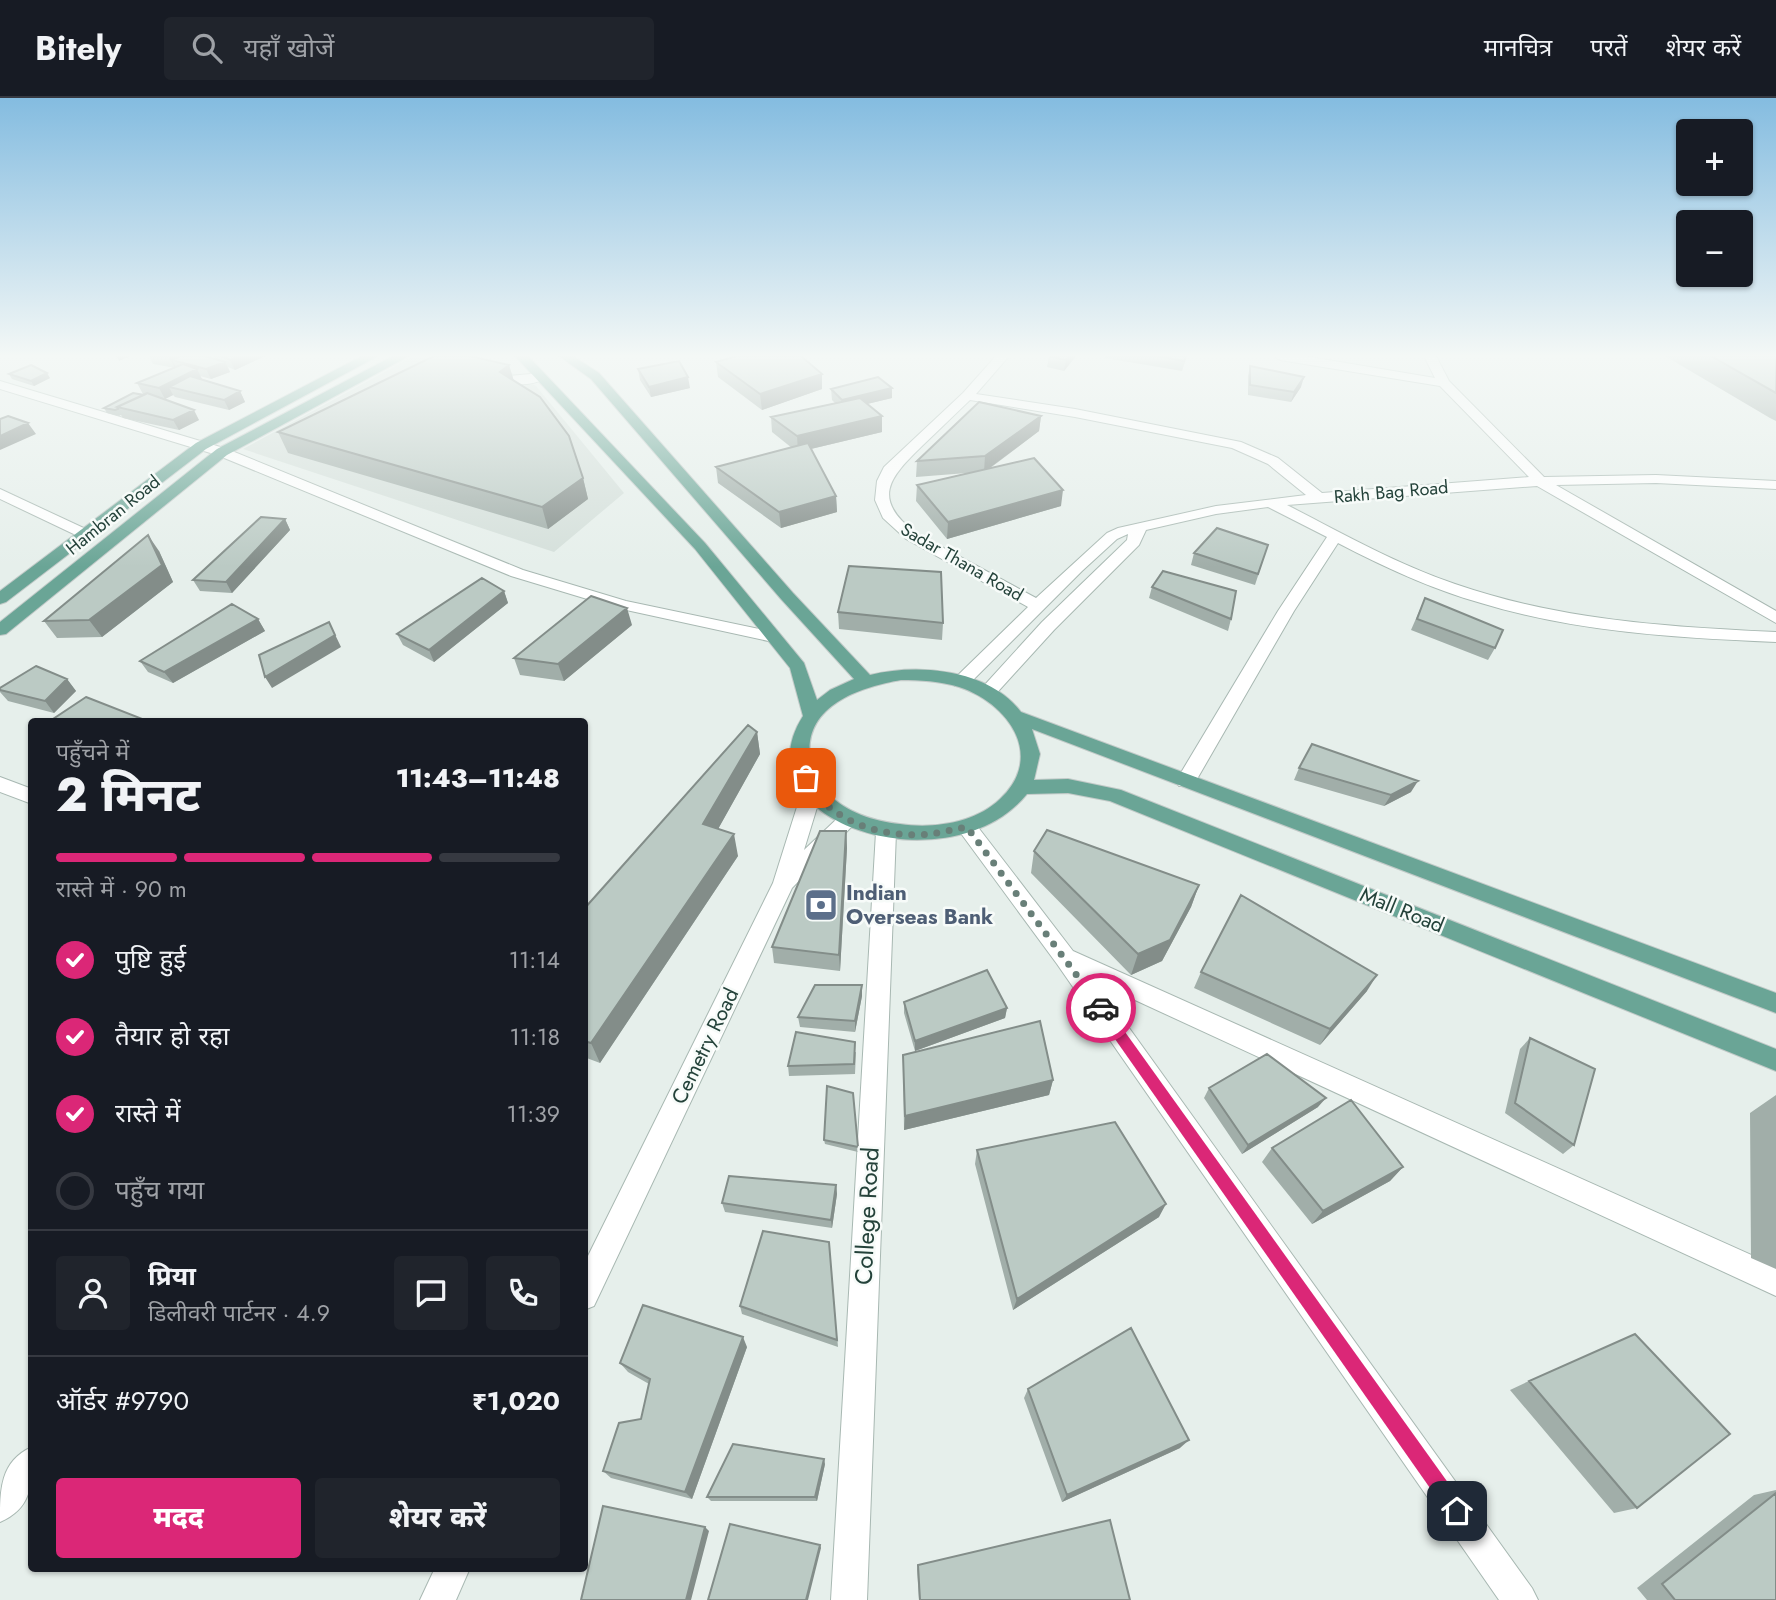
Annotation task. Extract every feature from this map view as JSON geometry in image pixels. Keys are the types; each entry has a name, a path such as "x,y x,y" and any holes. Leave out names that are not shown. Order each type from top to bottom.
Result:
{"main road":[{"name":"Hambran Road","path":"0,599 201,446 239,426"},
{"name":"Hambran Road","path":"0,630 222,452 270,426"},
{"path":"587,426 700,546 797,667 812,715"},
{"path":"639,426 787,596 866,681"},
{"path":"901,674 938,676 961,681 998,698 1017,717 1029,740 1031,764 1022,788 1000,810 967,827 927,834 886,832 848,820 830,809 812,791 800,765 800,739 812,715 835,695 866,681 901,674"},
{"name":"Mall Road","path":"1017,717 1776,1003"},
{"name":"Mall Road","path":"1022,788 1068,786 1114,795 1776,1060"}],"street":[{"path":"135,426 222,452 517,573 623,604 773,637"},
{"name":"Sadar Thana Road","path":"935,426 888,470 881,487 883,509 895,525 911,536 1037,605"},
{"path":"1141,426 1236,445 1273,461 1319,498"},
{"path":"1487,426 1542,482 1776,618"},
{"name":"Rakh Bag Road","path":"961,681 1037,605 1112,536 1123,531 1186,516 1270,502 1509,482 1629,478 1776,485"},
{"path":"0,494 85,534"},
{"path":"1270,502 1401,569 1450,588 1553,616 1672,633 1776,637"},
{"path":"987,692 1048,626 1134,542 1139,529"},
{"path":"1186,781 1286,611 1336,536"},
{"path":"0,784 28,795"},
{"name":"Cemetry Road","path":"592,1262 784,883 812,791"},
{"path":"784,883 848,820"},
{"path":"967,827 1065,957 1520,1600"},
{"name":"College Road","path":"849,1600 886,832"},
{"path":"1065,957 1776,1281"},
{"path":"0,1505 28,1468"},
{"path":"438,1600 451,1572"}],"shaded area":[{"path":"285,426 569,426 624,493 554,552 243,449"}],"building":[{"path":"0,426 21,426 0,436"},
{"path":"290,426 562,426 569,436 583,478 542,507 278,432"},
{"path":"783,426 839,426 797,436"},
{"path":"954,426 1027,426 985,456 917,461"},
{"path":"808,443 836,496 779,512 716,467"},
{"path":"1034,458 1063,490 948,522 917,485"},
{"path":"261,517 285,519 226,582 193,580"},
{"path":"1217,528 1268,545 1258,574 1194,553"},
{"path":"148,535 162,565 89,620 44,621"},
{"path":"849,566 941,572 943,623 838,612"},
{"path":"1163,571 1236,591 1231,619 1152,587"},
{"path":"482,578 504,591 429,650 397,634"},
{"path":"591,596 627,608 558,664 514,658"},
{"path":"1425,598 1503,630 1495,648 1417,619"},
{"path":"232,604 258,619 164,672 140,661"},
{"path":"329,622 335,635 265,677 259,655"},
{"path":"36,666 67,679 45,701 0,690 0,688"},
{"path":"86,697 140,718 54,718"},
{"path":"748,725 757,732 703,824 734,834 591,1043 588,1042 588,905"},
{"path":"1312,744 1418,781 1391,795 1299,768"},
{"path":"1047,830 1199,885 1170,940 1138,954 1034,851"},
{"name":"Indian Overseas Bank","path":"820,831 846,831 839,955 772,947"},
{"path":"1241,895 1377,975 1330,1029 1201,972"},
{"path":"987,970 1007,1008 915,1041 904,1002"},
{"path":"815,985 862,985 855,1021 798,1017"},
{"path":"1040,1021 1053,1080 905,1116 903,1055"},
{"path":"796,1032 855,1042 854,1064 788,1066"},
{"path":"1530,1038 1595,1069 1574,1145 1515,1103"},
{"path":"1267,1054 1326,1098 1248,1145 1209,1088"},
{"path":"827,1086 853,1093 858,1147 824,1140"},
{"path":"1351,1100 1403,1167 1323,1211 1272,1148"},
{"path":"1115,1122 1166,1204 1017,1299 977,1150"},
{"path":"729,1176 836,1185 831,1220 722,1203"},
{"path":"763,1231 829,1242 837,1340 740,1306"},
{"path":"643,1305 743,1337 685,1492 603,1471 619,1423 641,1419 650,1379 620,1363"},
{"path":"1131,1328 1189,1440 1067,1495 1028,1389"},
{"path":"1635,1334 1730,1434 1637,1508 1529,1381"},
{"path":"733,1444 824,1459 815,1497 707,1497"},
{"path":"1776,1493 1776,1600 1675,1600 1662,1584"},
{"path":"603,1506 705,1527 686,1600 581,1600"},
{"path":"1110,1520 1130,1600 920,1600 918,1565"},
{"path":"730,1524 820,1545 806,1600 708,1600"}],"way so far":[{"path":"806,778 812,791 830,809 848,820 886,832 927,834 967,827 1101,1008"}],"place":[{"name":"Indian Overseas Bank","path":"821,905"}],"route":[{"path":"1101,1008 1457,1511"}]}
